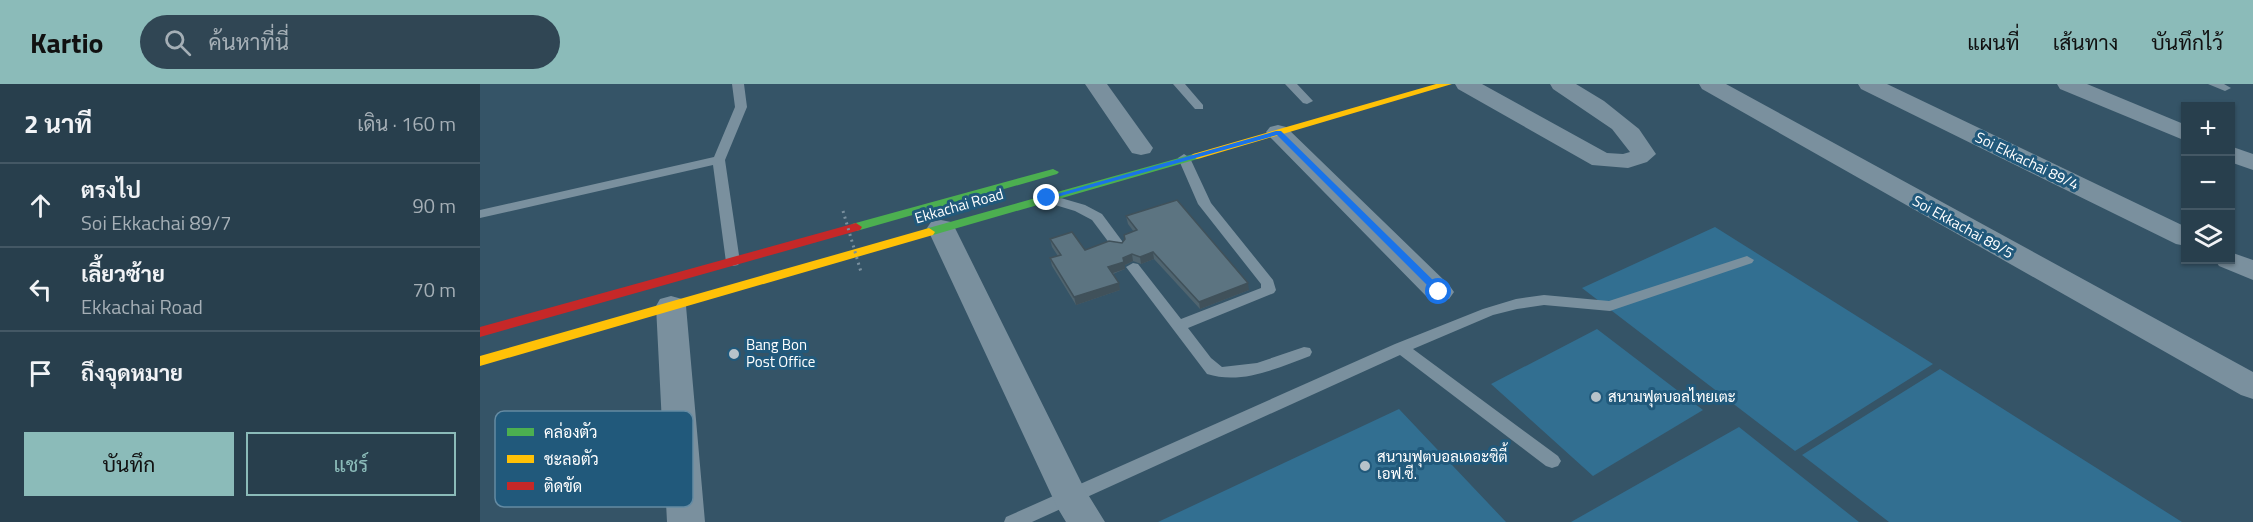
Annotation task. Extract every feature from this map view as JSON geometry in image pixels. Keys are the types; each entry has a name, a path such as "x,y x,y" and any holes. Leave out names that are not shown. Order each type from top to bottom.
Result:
{"main road":[{"name":"Ekkachai Road","path":"480,332 666,294 756,282 1447,84"},
{"name":"Ekkachai Road","path":"480,361 666,294 739,260 1061,170"},
{"path":"739,260 733,268 733,276 741,281 756,282"}],"street":[{"path":"1096,84 1141,148"},
{"path":"1466,84 1601,160 1620,163 1633,161 1644,154 1641,145 1628,131 1561,84"},
{"name":"Soi Ekkachai 89/5","path":"1710,84 2253,387"},
{"name":"Soi Ekkachai 89/4","path":"1869,84 2181,236"},
{"path":"2068,84 2181,132"},
{"path":"1278,132 1439,292"},
{"path":"2235,155 2253,163"},
{"path":"941,228 1078,509"},
{"path":"2235,263 2253,271"},
{"path":"666,294 676,411"},
{"path":"685,507 686,522"}],"lane":[{"path":"738,84 741,107 720,160 739,260"},
{"path":"1179,84 1199,107"},
{"path":"1291,84 1307,101"},
{"path":"1178,326 1265,293 1269,286 1205,204 1184,158"},
{"path":"480,214 720,160"},
{"path":"1047,198 1080,208 1097,217 1118,245"},
{"path":"1013,522 1078,509 1401,348 1488,312 1516,304 1544,300 1610,306 1747,260"},
{"path":"1132,267 1213,370 1226,373 1242,371 1304,352"},
{"path":"1401,348 1552,461"}],"path":[{"path":"843,211 861,272"}],"shaded area":[{"path":"1715,227 1933,364 1795,451 1582,288"},
{"name":"สนามฟุตบอลไทยเตะ","path":"1597,329 1703,410 1593,476 1491,384"},
{"path":"1940,369 2182,522 1889,522 1802,455"},
{"name":"สนามฟุตบอลเดอะซิตี้ เอฟ.ซี.","path":"1399,409 1506,522 1158,522"},
{"path":"1739,427 1859,522 1571,522"}],"building":[{"path":"1177,200 1248,283 1199,302 1153,252 1140,257 1132,254 1123,258 1124,262 1108,267 1119,283 1074,297 1050,258 1061,255 1050,239 1072,232 1085,250 1109,241 1122,243 1125,239 1124,235 1137,230 1126,216"}],"traffic: fast":[{"path":"929,232 1197,156"},
{"path":"856,227 1053,172"}],"traffic: slow":[{"path":"1197,156 1447,84"},
{"path":"480,361 929,232"}],"traffic: jam":[{"path":"480,332 856,227"}],"place":[{"name":"Bang Bon Post Office","path":"734,354"},
{"name":"สนามฟุตบอลไทยเตะ","path":"1596,397"},
{"name":"สนามฟุตบอลเดอะซิตี้ เอฟ.ซี.","path":"1365,466"}],"route":[{"path":"1047,198 1278,132 1439,292"}]}
